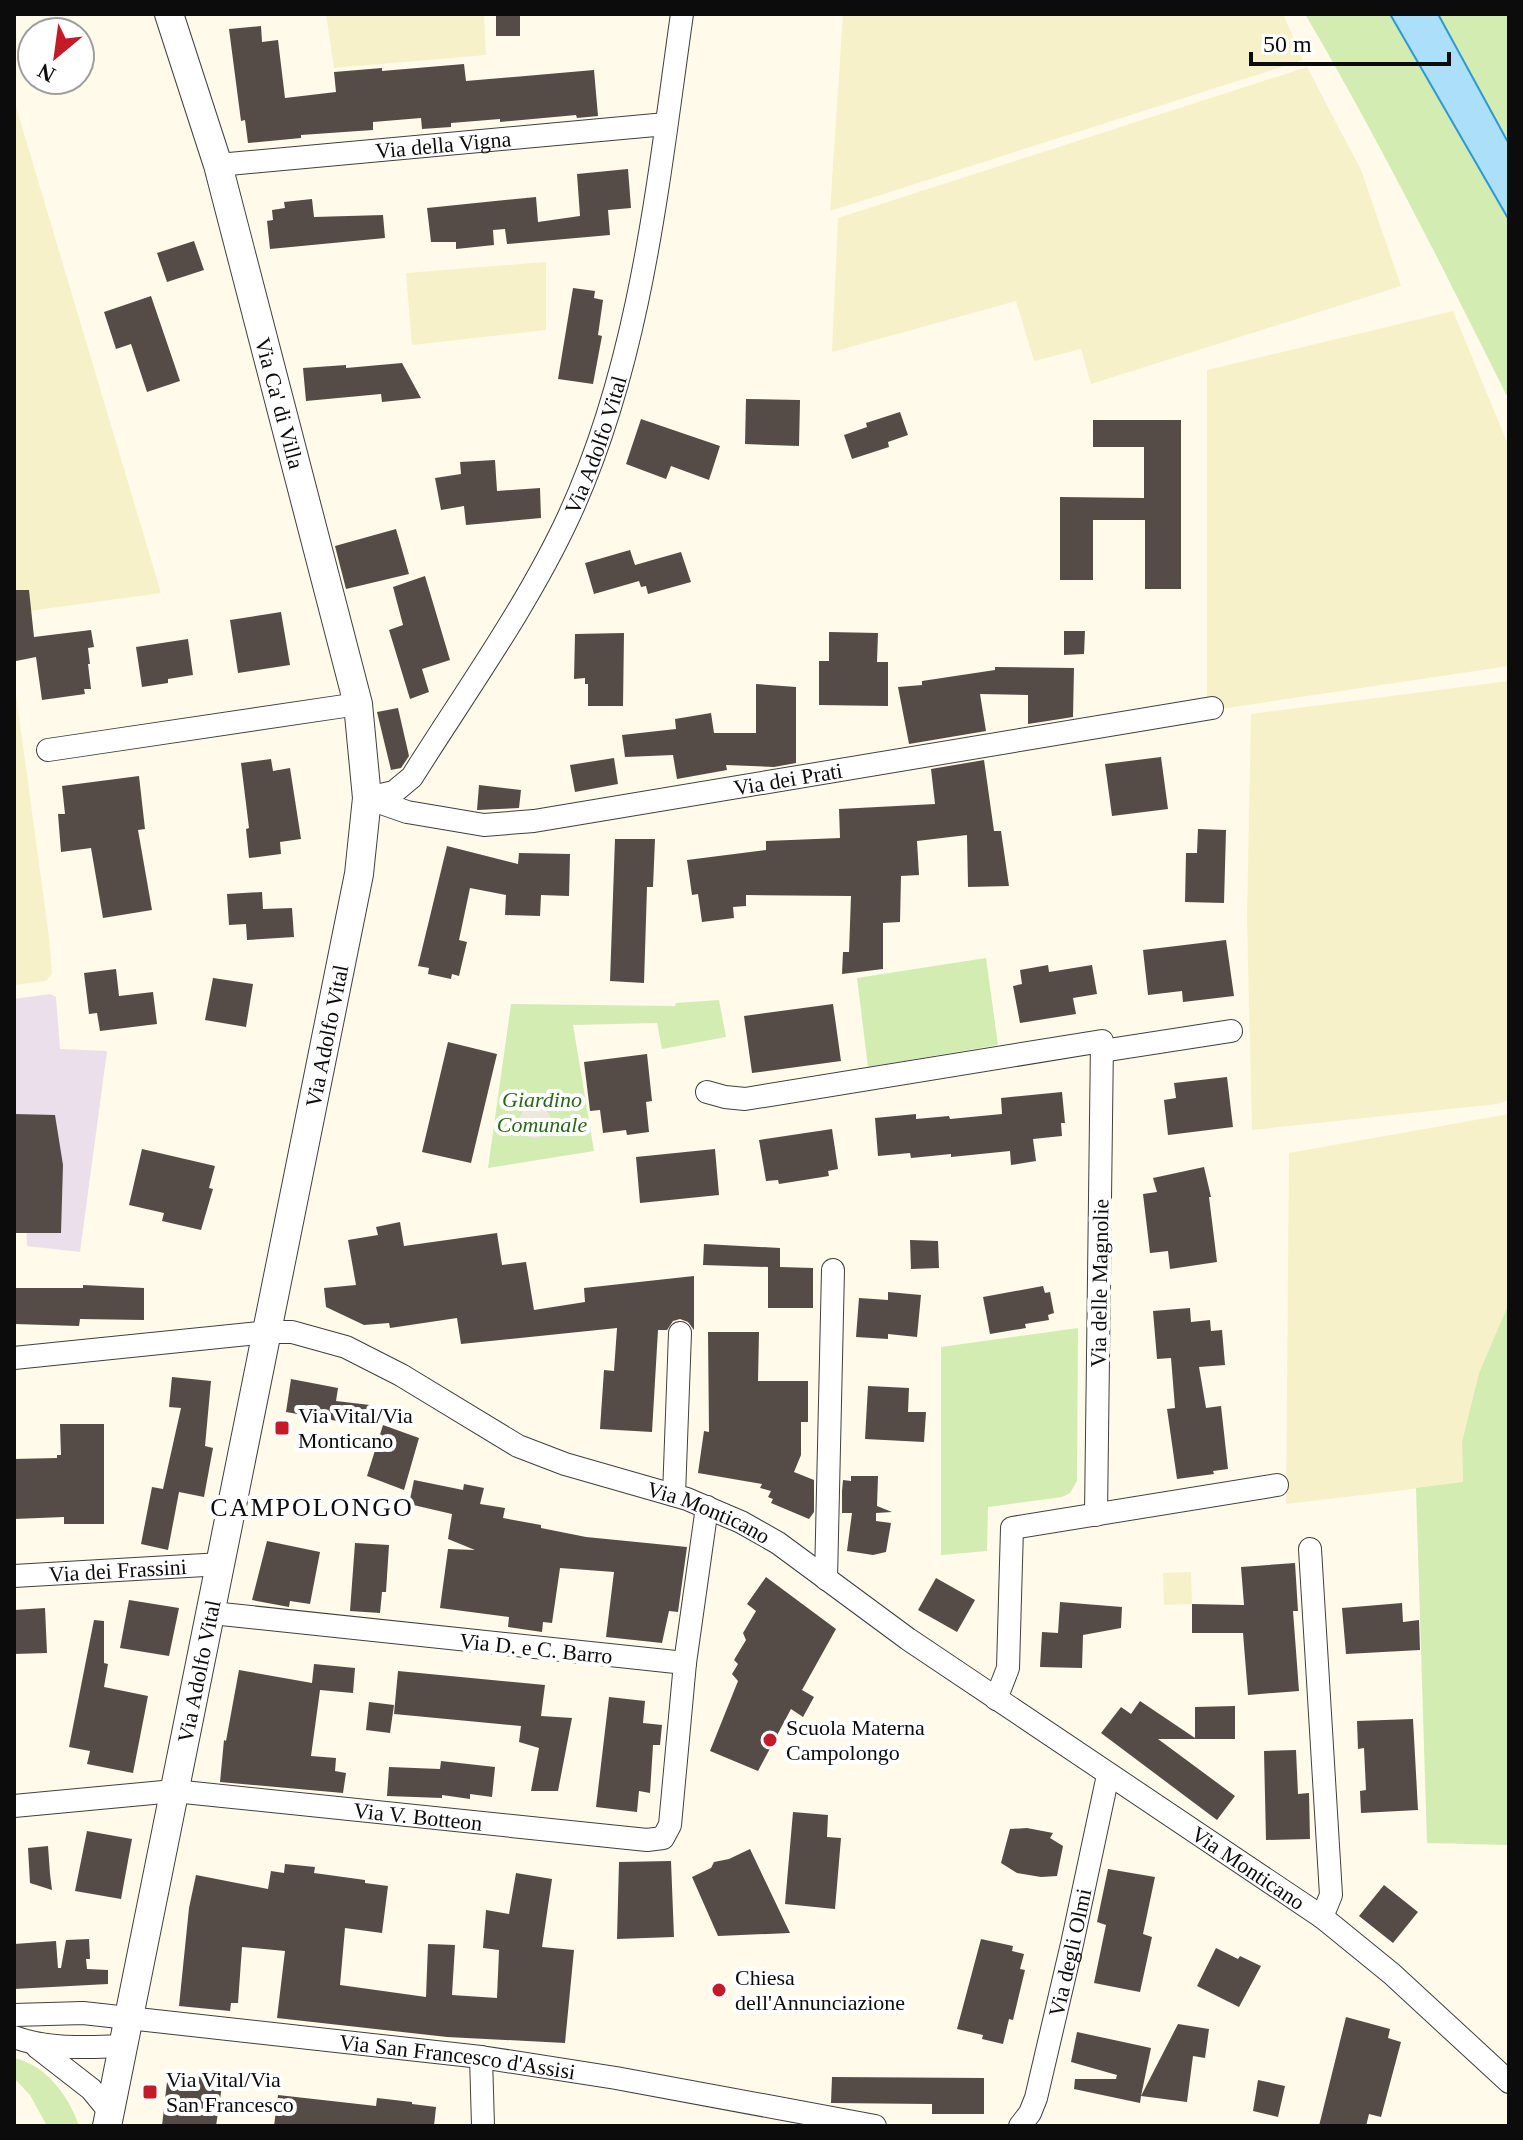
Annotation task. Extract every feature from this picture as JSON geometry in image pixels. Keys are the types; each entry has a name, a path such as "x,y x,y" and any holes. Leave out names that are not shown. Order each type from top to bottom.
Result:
{"street":[{"name":"Via Ca' di Villa","path":"169,14 218,165 358,704 367,798"},
{"name":"Via Adolfo Vital","path":"108,2119 359,874 367,798 394,792 412,777 516,613 568,518 596,449 637,303 682,14"},
{"name":"Via della Vigna","path":"218,165 666,124"},
{"path":"48,750 358,704"},
{"name":"Via dei Prati","path":"367,798 407,812 484,825 534,821 1212,708"},
{"path":"707,1092 745,1099 1102,1041 1102,1051 1231,1031"},
{"name":"Via delle Magnolie","path":"1096,1515 1102,1051"},
{"path":"826,1579 833,1270"},
{"name":"Via Monticano","path":"14,1358 292,1332 346,1347 383,1364 518,1446 565,1464 707,1507 778,1543 908,1639 1322,1917 1392,1974 1509,2082"},
{"path":"674,1495 680,1333"},
{"path":"996,1699 1008,1668 1012,1528 1277,1485"},
{"path":"685,1663 707,1507"},
{"name":"Via Monticano","path":"1310,1549 1331,1895 1322,1917"},
{"name":"Via dei Frassini","path":"14,1576 222,1564"},
{"name":"Via D. e C. Barro","path":"212,1613 685,1663"},
{"name":"Via V. Botteon","path":"14,1806 174,1791 647,1840 663,1838 670,1825 685,1663"},
{"name":"Via degli Olmi","path":"1020,2126 1036,2098 1108,1775"},
{"path":"14,2015 83,2013 125,2033"},
{"path":"23,2040 76,2048 125,2033"},
{"name":"Via San Francesco d'Assisi","path":"125,2033 481,2057 616,2078 875,2126"},
{"path":"23,2040 70,2069 91,2089 108,2119"},
{"path":"481,2057 483,2126"}],"shaded area":[{"path":"326,14 484,14 486,55 334,68"},
{"path":"843,14 1283,14 1303,60 830,211"},
{"path":"1307,67 1361,170 1401,286 1091,384 1081,349 1034,361 1016,301 832,352 838,218"},
{"path":"14,100 161,593 14,613"},
{"path":"546,262 546,330 412,345 406,273"},
{"path":"1453,311 1509,447 1509,666 1207,711 1207,370"},
{"path":"14,680 52,974 45,981 14,985"},
{"path":"1509,681 1509,1100 1497,1104 1252,1130 1247,919 1251,714"},
{"path":"50,994 56,997 60,1049 107,1051 80,1252 27,1246 26,1222 14,1222 14,999"},
{"path":"535,1106 546,1111 551,1122 546,1133 535,1138 524,1133 519,1122 524,1111"},
{"path":"1509,1114 1509,1303 1479,1373 1462,1442 1463,1483 1286,1504 1289,1153"},
{"path":"1191,1572 1192,1604 1164,1605 1163,1573"}],"green space":[{"path":"1305,14 1390,14 1509,220 1509,400 1385,157"},
{"path":"1438,14 1509,14 1509,144 1443,23"},
{"path":"986,958 998,1045 868,1067 857,978"},
{"name":"Giardino Comunale","path":"719,1000 726,1037 662,1049 657,1023 573,1025 594,1151 488,1168 511,1004 675,1006 676,1003"},
{"path":"1509,1303 1509,1845 1427,1843 1416,1488 1463,1482 1462,1442 1479,1373"},
{"path":"1078,1328 1077,1481 1070,1493 1062,1497 988,1507 987,1551 941,1555 941,1347"},
{"path":"14,2058 36,2067 55,2083 79,2126 47,2126 30,2095 14,2078"}],"water":[{"path":"1390,14 1438,14 1509,144 1509,220"}],"building":[{"path":"496,14 520,14 520,36 496,36"},
{"path":"261,26 262,42 278,40 285,98 336,92 334,72 464,64 466,81 594,70 598,116 500,122 500,119 422,129 421,118 373,122 373,130 301,135 301,138 248,143 245,120 241,121 229,29"},
{"path":"628,169 631,208 608,210 610,235 507,244 505,229 493,230 494,245 456,249 456,242 431,242 427,208 536,197 538,222 580,216 577,174"},
{"path":"312,199 314,217 383,215 385,238 270,249 267,221 273,220 272,210 285,208 284,202"},
{"path":"194,241 204,270 167,282 157,253"},
{"path":"573,288 595,291 594,298 603,300 598,335 602,336 593,384 558,379"},
{"path":"151,296 180,381 147,392 131,344 116,349 104,312"},
{"path":"402,363 421,398 382,402 381,394 306,401 303,368"},
{"path":"746,399 800,400 799,446 745,444"},
{"path":"900,412 908,435 888,442 889,447 852,459 844,435 867,427 866,423"},
{"path":"641,419 720,446 709,480 671,466 666,479 626,464"},
{"path":"1093,420 1181,420 1181,589 1145,589 1145,520 1093,520 1093,580 1060,580 1060,497 1144,498 1144,447 1093,447"},
{"path":"495,460 497,491 540,488 541,518 466,525 464,506 441,510 435,478 461,474 460,462"},
{"path":"396,529 409,574 346,589 335,546"},
{"path":"630,550 635,565 681,552 691,582 648,594 646,586 641,587 639,581 594,594 585,563"},
{"path":"425,576 450,660 422,669 429,692 410,699 389,630 403,625 393,587"},
{"path":"14,590 29,590 34,637 91,630 94,647 88,648 88,664 91,689 84,689 85,694 42,700 36,657 16,661"},
{"path":"281,612 290,665 238,673 230,620"},
{"path":"1064,631 1085,631 1084,654 1064,655"},
{"path":"829,632 878,633 877,662 888,662 888,706 819,705 819,661 829,661"},
{"path":"624,633 623,706 588,706 585,678 574,679 575,634"},
{"path":"188,639 193,675 142,687 136,647"},
{"path":"995,667 1074,668 1073,717 1028,724 1028,695 980,694 986,731 909,744 898,687 995,670"},
{"path":"756,684 796,687 796,763 774,767 726,765 727,770 677,779 673,755 625,757 622,735 676,729 675,719 711,713 714,733 756,733"},
{"path":"398,708 409,756 401,768 391,770 377,712"},
{"path":"1161,757 1168,809 1112,816 1105,764"},
{"path":"614,758 618,784 575,792 570,765"},
{"path":"271,759 273,771 290,768 301,839 280,842 281,854 249,858 246,829 249,828 241,763"},
{"path":"984,760 994,831 1001,831 1009,886 968,887 967,835 917,841 919,875 901,876 900,922 883,923 883,969 842,974 843,952 849,952 851,896 746,895 746,906 733,907 734,918 702,922 698,894 692,895 687,860 766,850 766,841 840,838 839,809 935,804 931,769"},
{"path":"139,776 145,829 138,830 152,910 103,918 91,848 61,852 58,814 65,814 62,786"},
{"path":"479,785 521,790 519,808 477,810"},
{"path":"1198,829 1226,830 1224,903 1185,902 1186,853 1197,853"},
{"path":"615,839 655,839 653,887 647,887 644,983 610,981"},
{"path":"447,846 518,864 519,853 570,854 569,896 541,895 540,916 505,915 506,895 470,888 459,940 467,942 459,976 452,974 451,979 428,974 429,968 418,966"},
{"path":"262,892 263,909 292,908 294,937 247,940 246,924 229,925 227,894"},
{"path":"1226,940 1234,996 1183,1002 1182,991 1148,995 1143,950"},
{"path":"1048,965 1049,972 1092,965 1097,994 1073,998 1076,1014 1020,1023 1013,986 1022,984 1020,970"},
{"path":"116,969 119,996 153,992 157,1024 100,1031 97,1013 89,1014 84,973"},
{"path":"213,978 253,984 246,1027 205,1020"},
{"path":"833,1004 841,1061 752,1073 744,1016"},
{"path":"448,1042 497,1054 471,1163 422,1152"},
{"path":"647,1054 652,1101 646,1102 649,1132 627,1135 626,1130 603,1133 600,1110 590,1111 584,1062"},
{"path":"1227,1077 1233,1127 1168,1135 1164,1100 1176,1098 1174,1083"},
{"path":"1062,1092 1065,1123 1061,1123 1062,1136 1033,1139 1036,1161 1011,1165 1010,1151 951,1157 951,1154 911,1158 910,1153 878,1156 875,1118 916,1114 916,1119 949,1116 950,1119 1002,1114 1001,1098"},
{"path":"14,1114 55,1115 63,1165 61,1233 14,1233"},
{"path":"832,1129 838,1169 828,1171 829,1176 779,1184 778,1180 766,1181 759,1140"},
{"path":"142,1149 215,1166 209,1188 213,1189 201,1230 162,1221 164,1213 129,1205"},
{"path":"715,1149 719,1195 640,1203 636,1157"},
{"path":"1204,1167 1211,1197 1217,1262 1170,1269 1168,1251 1150,1253 1143,1194 1157,1192 1153,1178"},
{"path":"400,1222 404,1246 497,1233 502,1265 526,1262 534,1310 585,1302 584,1288 694,1276 694,1330 688,1322 680,1319 673,1321 667,1330 658,1330 652,1432 600,1429 604,1370 614,1371 617,1328 461,1344 457,1318 390,1328 389,1323 364,1325 326,1307 324,1288 356,1285 348,1240 378,1235 376,1227"},
{"path":"910,1240 938,1241 939,1268 911,1269"},
{"path":"704,1244 780,1248 780,1267 813,1268 813,1308 768,1308 768,1267 703,1265"},
{"path":"83,1285 144,1288 144,1320 80,1319 79,1326 14,1324 14,1288 83,1288"},
{"path":"1043,1286 1045,1293 1050,1292 1054,1313 1048,1315 1049,1320 1025,1324 1026,1328 990,1334 983,1297"},
{"path":"888,1292 921,1295 917,1337 888,1334 888,1339 856,1337 859,1298 888,1300"},
{"path":"1190,1308 1191,1322 1210,1320 1211,1331 1222,1330 1225,1365 1199,1367 1206,1408 1221,1406 1228,1469 1177,1479 1167,1409 1175,1408 1171,1358 1157,1359 1153,1311"},
{"path":"708,1332 759,1332 758,1381 808,1381 808,1422 801,1422 801,1455 794,1472 814,1480 814,1512 809,1519 771,1503 773,1499 768,1497 771,1491 760,1488 762,1484 698,1473 704,1431 709,1432"},
{"path":"172,1377 211,1381 205,1446 213,1448 204,1497 179,1492 168,1550 141,1544 152,1487 163,1489 181,1408 169,1407"},
{"path":"291,1379 338,1388 336,1401 370,1405 366,1426 286,1412"},
{"path":"868,1386 909,1388 908,1412 926,1412 924,1442 865,1439"},
{"path":"60,1424 104,1424 104,1524 64,1524 64,1517 14,1519 14,1459 57,1458 61,1455"},
{"path":"383,1425 419,1438 404,1490 367,1476"},
{"path":"851,1476 878,1476 877,1506 892,1512 876,1513 876,1521 891,1523 886,1552 873,1555 847,1551 852,1513 842,1513 842,1491 843,1480 851,1481"},
{"path":"414,1480 463,1490 464,1484 484,1488 480,1504 505,1508 503,1518 541,1525 541,1528 586,1537 687,1547 678,1612 669,1611 662,1643 606,1637 614,1572 560,1568 552,1623 543,1622 542,1632 508,1627 509,1617 440,1608 448,1549 475,1550 448,1539 452,1514 409,1504"},
{"path":"267,1541 320,1552 310,1604 290,1601 289,1607 252,1600"},
{"path":"355,1543 389,1545 386,1592 382,1592 380,1613 350,1611"},
{"path":"1295,1563 1298,1611 1293,1611 1299,1691 1248,1695 1243,1633 1192,1633 1192,1604 1244,1605 1241,1567"},
{"path":"766,1577 836,1629 802,1690 814,1697 803,1717 791,1709 758,1771 710,1751 738,1681 732,1674 738,1664 734,1660 746,1640 743,1633 756,1611 747,1604"},
{"path":"936,1578 975,1600 957,1632 918,1610"},
{"path":"129,1600 179,1608 169,1656 120,1648"},
{"path":"1060,1602 1122,1607 1121,1628 1083,1635 1082,1668 1040,1667 1042,1632 1058,1633"},
{"path":"1402,1603 1403,1622 1419,1620 1420,1650 1346,1654 1342,1608"},
{"path":"45,1608 47,1653 14,1654 14,1610"},
{"path":"94,1620 104,1621 104,1663 108,1664 104,1687 148,1696 133,1773 87,1764 90,1751 69,1747"},
{"path":"314,1664 355,1668 353,1693 320,1690 311,1756 336,1758 335,1771 346,1773 343,1793 220,1782 224,1740 239,1670 312,1683"},
{"path":"398,1671 545,1685 541,1716 572,1718 558,1791 531,1791 539,1748 519,1742 521,1726 394,1714"},
{"path":"609,1697 645,1701 643,1723 662,1725 660,1745 653,1745 650,1793 639,1791 637,1812 596,1807"},
{"path":"1140,1701 1195,1738 1195,1707 1235,1706 1235,1739 1158,1739 1235,1796 1217,1820 1101,1733 1121,1707 1131,1714"},
{"path":"369,1702 394,1705 390,1733 366,1730"},
{"path":"1413,1719 1418,1810 1361,1813 1360,1791 1366,1790 1364,1748 1358,1749 1357,1721"},
{"path":"1296,1750 1298,1794 1309,1793 1310,1839 1266,1840 1264,1751"},
{"path":"441,1761 495,1767 492,1797 470,1794 470,1799 442,1795 442,1798 387,1796 389,1767 440,1769"},
{"path":"793,1812 828,1815 827,1837 841,1838 835,1909 785,1904"},
{"path":"1027,1828 1053,1833 1050,1838 1063,1846 1057,1876 1017,1873 1001,1863 1010,1829"},
{"path":"87,1831 132,1839 121,1899 75,1891"},
{"path":"48,1846 52,1890 30,1883 28,1848"},
{"path":"750,1849 790,1933 718,1936 692,1877 711,1868 714,1862"},
{"path":"671,1861 674,1937 617,1939 619,1862"},
{"path":"285,1864 315,1867 314,1873 388,1886 382,1933 345,1928 340,1985 426,1997 428,1944 455,1945 452,1995 497,1998 499,1950 483,1948 486,1910 509,1914 516,1873 552,1879 542,1947 574,1950 565,2043 447,2037 277,2018 285,1951 242,1947 238,2003 231,2003 230,2011 179,2006 189,1908 196,1875 268,1889 271,1871 284,1873"},
{"path":"1108,1869 1155,1877 1143,1934 1152,1937 1140,1992 1094,1983 1106,1925 1097,1922"},
{"path":"1384,1885 1418,1912 1393,1943 1359,1916"},
{"path":"89,1939 87,1969 108,1970 108,1984 14,1989 14,1944 56,1941 58,1968 61,1968 66,1940"},
{"path":"981,1939 1013,1946 1012,1951 1024,1954 1020,1969 1025,1970 1013,2020 1009,2019 1003,2044 957,2029"},
{"path":"1216,1948 1261,1966 1239,2007 1197,1986"},
{"path":"1346,2017 1390,2029 1388,2038 1401,2042 1381,2117 1369,2114 1366,2126 1319,2126"},
{"path":"1178,2024 1209,2029 1205,2058 1193,2056 1187,2102 1141,2096"},
{"path":"1077,2032 1151,2048 1140,2103 1074,2089 1075,2079 1116,2079 1117,2075 1071,2062"},
{"path":"168,2073 223,2079 216,2126 162,2126"},
{"path":"832,2077 984,2078 984,2114 932,2114 932,2104 831,2103"},
{"path":"1258,2080 1285,2086 1278,2117 1253,2111"},
{"path":"278,2095 376,2106 377,2098 412,2102 436,2107 434,2126 274,2126"}],"place":[{"name":"Via Vital/Via Monticano","path":"282,1428"},
{"name":"Scuola Materna Campolongo","path":"770,1740"},
{"name":"Chiesa dell'Annunciazione","path":"719,1990"},
{"name":"Via Vital/Via San Francesco","path":"150,2092"}],"district":[{"name":"CAMPOLONGO","path":"312,1507"}]}
